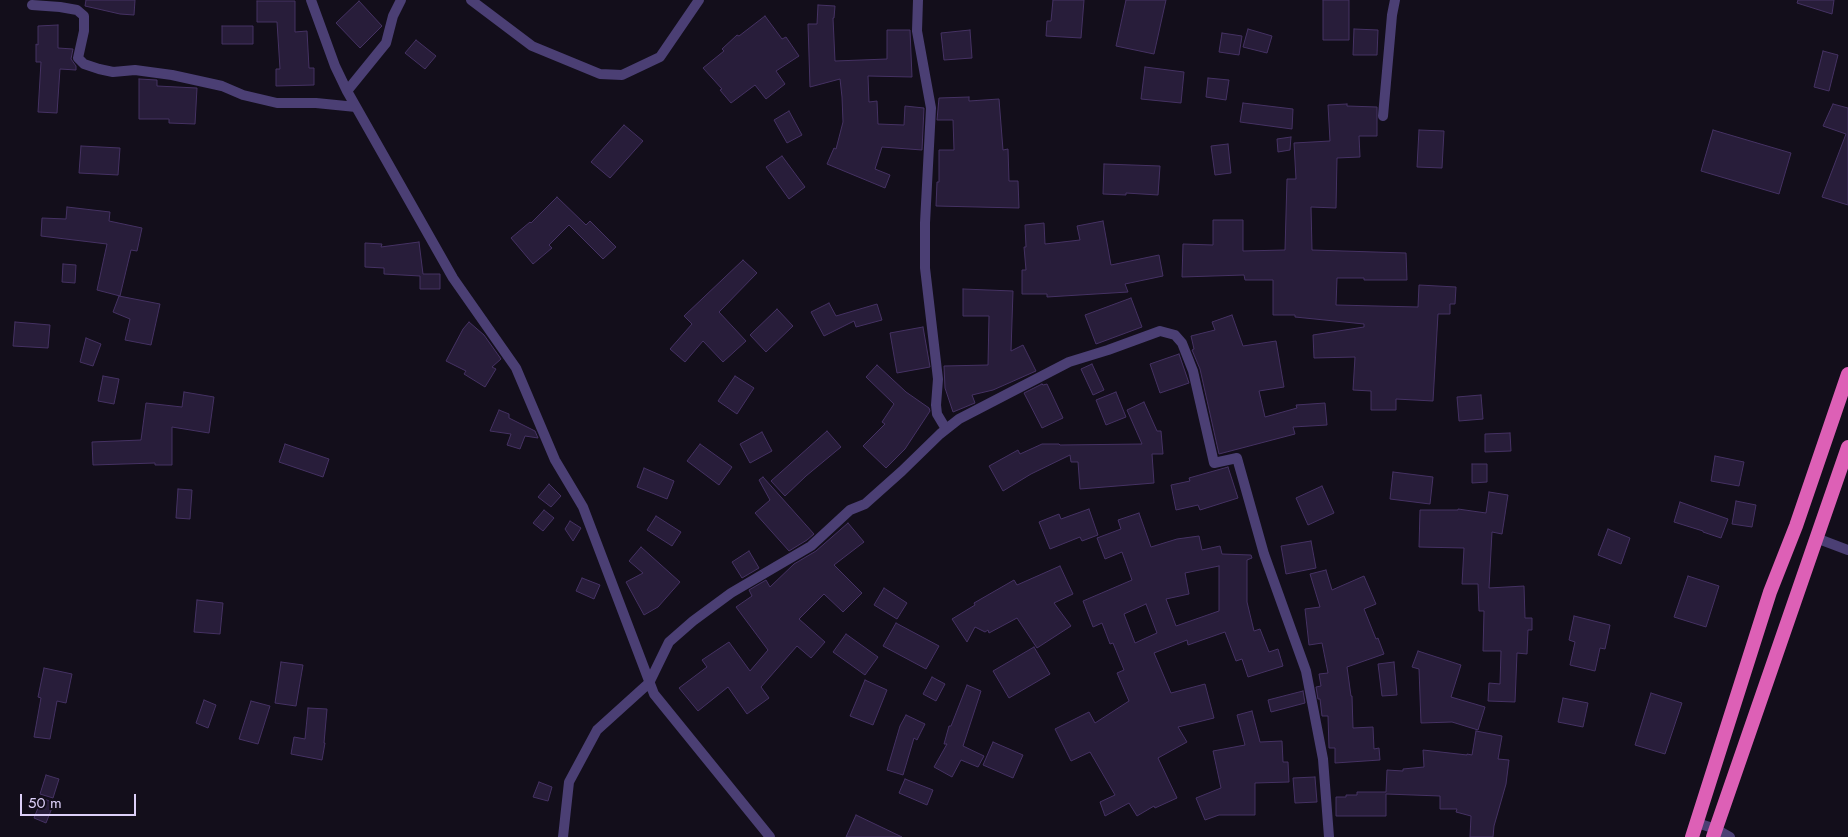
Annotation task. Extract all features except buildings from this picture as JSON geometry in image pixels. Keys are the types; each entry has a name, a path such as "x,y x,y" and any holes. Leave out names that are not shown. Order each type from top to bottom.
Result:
{"highway":[{"path":"1692,837 1770,592 1796,526 1848,374"},
{"path":"1715,833 1848,447"}],"street":[{"path":"311,0 335,66 347,91 453,278 516,368 555,460 583,507 654,694 770,837"},
{"path":"347,91 386,43 393,16 400,0"},
{"path":"471,0 532,46 600,74 622,75 660,57 699,0"},
{"path":"918,0 917,31 931,108 925,268 938,379 935,398 937,414 946,429"},
{"path":"1383,116 1395,0"},
{"path":"32,5 77,10 84,16 84,31 78,58 84,64 113,72 135,70 172,75 222,86 243,95 277,103 316,103 356,107"},
{"path":"563,837 569,782 597,730 649,683 669,642 687,626 731,593 811,546 850,510 865,504 959,419 1069,362 1160,331 1175,335 1182,343 1193,371 1214,463 1237,458 1264,554 1306,671 1313,700 1323,760 1328,837"},
{"path":"1816,538 1848,550"},
{"path":"1697,823 1715,833 1730,837"}]}
